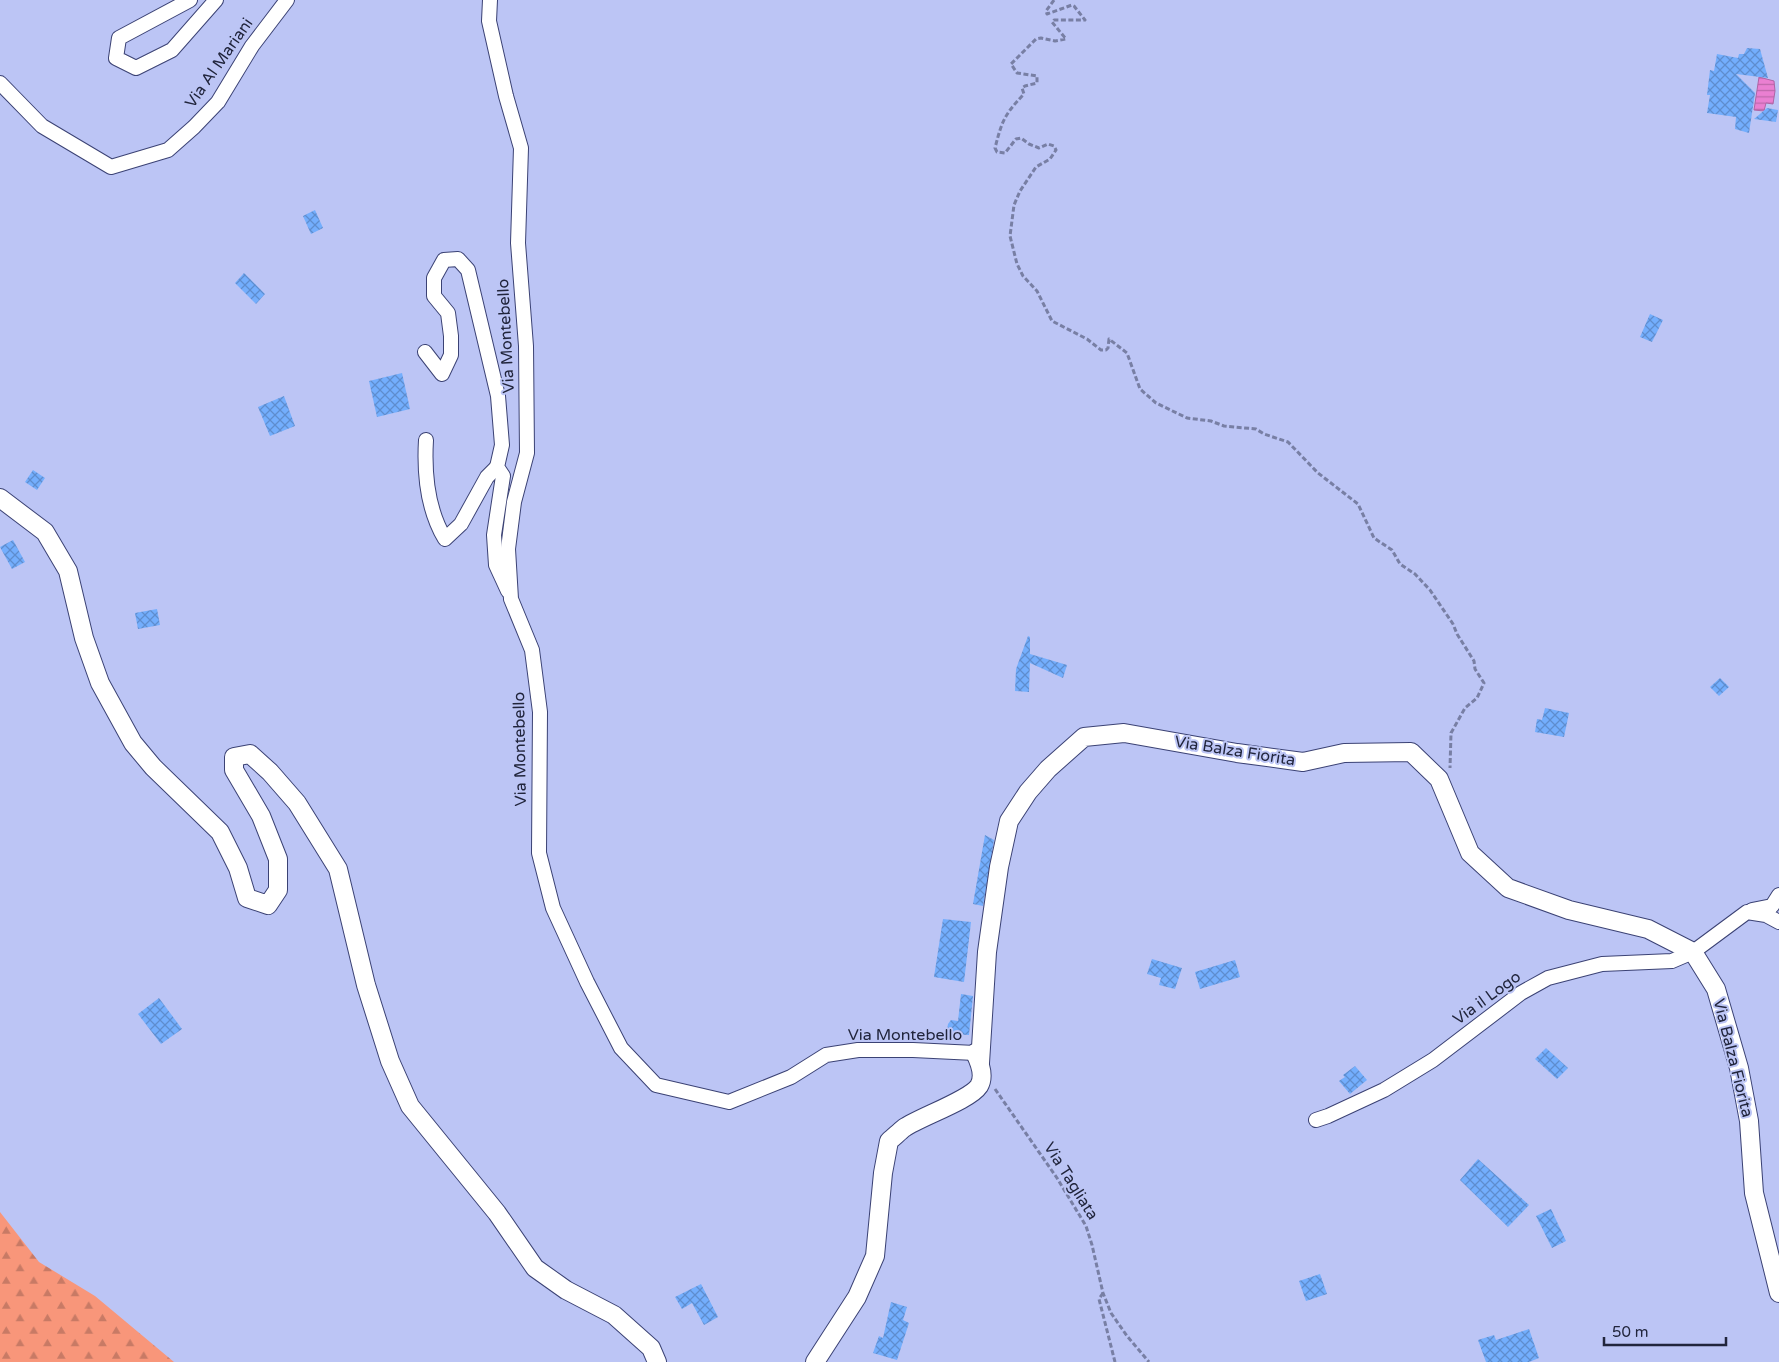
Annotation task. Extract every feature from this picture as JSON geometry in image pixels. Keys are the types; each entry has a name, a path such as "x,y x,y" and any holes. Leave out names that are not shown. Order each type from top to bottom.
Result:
{"street":[{"path":"190,0 119,38 116,58 136,68 172,50 216,0"},
{"name":"Via Al Mariani","path":"0,83 42,126 111,167 168,150 194,127 218,102 252,46 287,0"},
{"name":"Via Montebello","path":"490,0 488,21 521,148 518,243 526,346 527,453 514,502 508,549 511,599 532,650 540,712 539,853 553,908 587,982 621,1048 656,1085 729,1102 791,1077 826,1055 858,1050 913,1050 979,1063"},
{"path":"425,352 442,374 451,355 450,336 448,314 434,296 434,278 444,260 458,259 468,270 498,396 502,445 497,467 487,477 462,524 445,539 436,525 429,502 425,457 426,440"},
{"path":"497,467 503,476 494,535 496,565 511,599"},
{"path":"0,498 46,532 68,571 84,638 104,691 133,743 153,767 220,832 238,868 246,898 268,905 278,890 278,859 261,816 234,770 234,756 250,754 270,772 296,803 338,869 366,985 390,1061 410,1106 497,1213 535,1268 566,1290 614,1315 651,1348 656,1362"},
{"name":"Via Balza Fiorita","path":"979,1063 987,952 999,867 1010,821 1028,792 1048,769 1084,737 1124,733 1237,753 1303,762 1344,753 1411,752 1439,779 1470,852 1508,888 1569,910 1648,929 1693,952 1716,989 1739,1068 1749,1121 1754,1193 1779,1293"},
{"path":"1747,912 1772,906 1779,895"},
{"path":"1747,912 1766,915 1779,922"},
{"name":"Via il Logo","path":"1316,1120 1384,1090 1433,1060 1521,992 1548,978 1602,964 1672,960 1693,952 1747,912"},
{"path":"815,1362 856,1297 875,1256 883,1173 889,1140 904,1128 969,1095 979,1086 979,1063"}],"path":[{"path":"1054,0 1046,10 1047,14 1072,5 1085,20 1054,20 1052,22 1066,39 1055,42 1041,38 1036,39 1011,64 1017,74 1037,76 1037,82 1022,88 1024,94 1011,108 1001,124 996,148 997,152 1005,153 1016,139 1021,138 1039,148 1048,144 1054,146 1056,150 1050,159 1036,167 1020,191 1014,205 1010,236 1023,276 1037,291 1052,320 1087,339 1101,350 1108,348 1109,339 1127,353 1140,389 1156,403 1187,418 1224,426 1256,429 1264,434 1288,442 1318,473 1358,504 1374,538 1392,550 1400,564 1415,574 1430,590 1453,624 1474,661 1474,669 1484,683 1478,698 1465,708 1451,733 1450,769"},
{"name":"Via Tagliata","path":"979,1063 1058,1178 1083,1221 1092,1245 1103,1293 1111,1313 1126,1336 1150,1362"},
{"path":"1103,1293 1099,1299 1115,1362"}],"green space":[{"path":"0,1212 39,1262 95,1296 174,1362 0,1362"}],"shaded area":[{"path":"1759,77 1774,81 1773,104 1766,103 1764,111 1754,110"}],"building":[{"path":"1747,48 1760,49 1768,78 1736,74 1755,93 1749,133 1735,129 1736,117 1707,113 1710,95 1707,95 1710,70 1714,71 1717,54 1738,58 1739,54 1744,54"},
{"path":"1767,108 1778,110 1776,122 1754,119"},
{"path":"315,210 323,228 311,234 303,216"},
{"path":"244,273 265,294 256,304 235,283"},
{"path":"1650,314 1663,320 1652,342 1640,337"},
{"path":"402,373 410,409 377,417 369,381"},
{"path":"284,396 295,426 270,436 258,407"},
{"path":"33,470 45,478 37,490 25,482"},
{"path":"13,540 25,562 12,569 0,547"},
{"path":"157,609 160,625 138,629 135,613"},
{"path":"1028,636 1030,637 1030,654 1067,665 1063,678 1030,663 1029,692 1015,691 1016,669"},
{"path":"1720,678 1729,687 1719,696 1710,687"},
{"path":"1545,708 1569,713 1564,737 1535,732 1537,719 1542,720"},
{"path":"985,835 994,840 983,906 973,904"},
{"path":"943,919 971,922 964,982 934,977"},
{"path":"1152,959 1182,968 1175,989 1159,985 1161,978 1147,974"},
{"path":"1235,960 1240,977 1200,989 1195,972"},
{"path":"961,994 973,996 969,1035 950,1034 947,1030 951,1020 958,1021"},
{"path":"159,998 182,1029 161,1044 138,1014"},
{"path":"1546,1048 1568,1068 1557,1079 1535,1059"},
{"path":"1355,1066 1367,1080 1350,1094 1339,1081 1345,1077 1343,1075"},
{"path":"1478,1159 1529,1205 1508,1227 1460,1180"},
{"path":"1551,1209 1566,1241 1552,1248 1536,1216"},
{"path":"1320,1274 1327,1294 1306,1301 1299,1281"},
{"path":"701,1284 718,1317 704,1325 692,1303 682,1309 675,1297"},
{"path":"891,1302 907,1307 903,1320 909,1323 897,1360 873,1353 879,1336 883,1338"},
{"path":"1529,1329 1539,1358 1529,1362 1486,1362 1478,1340 1494,1335 1496,1340"}]}
